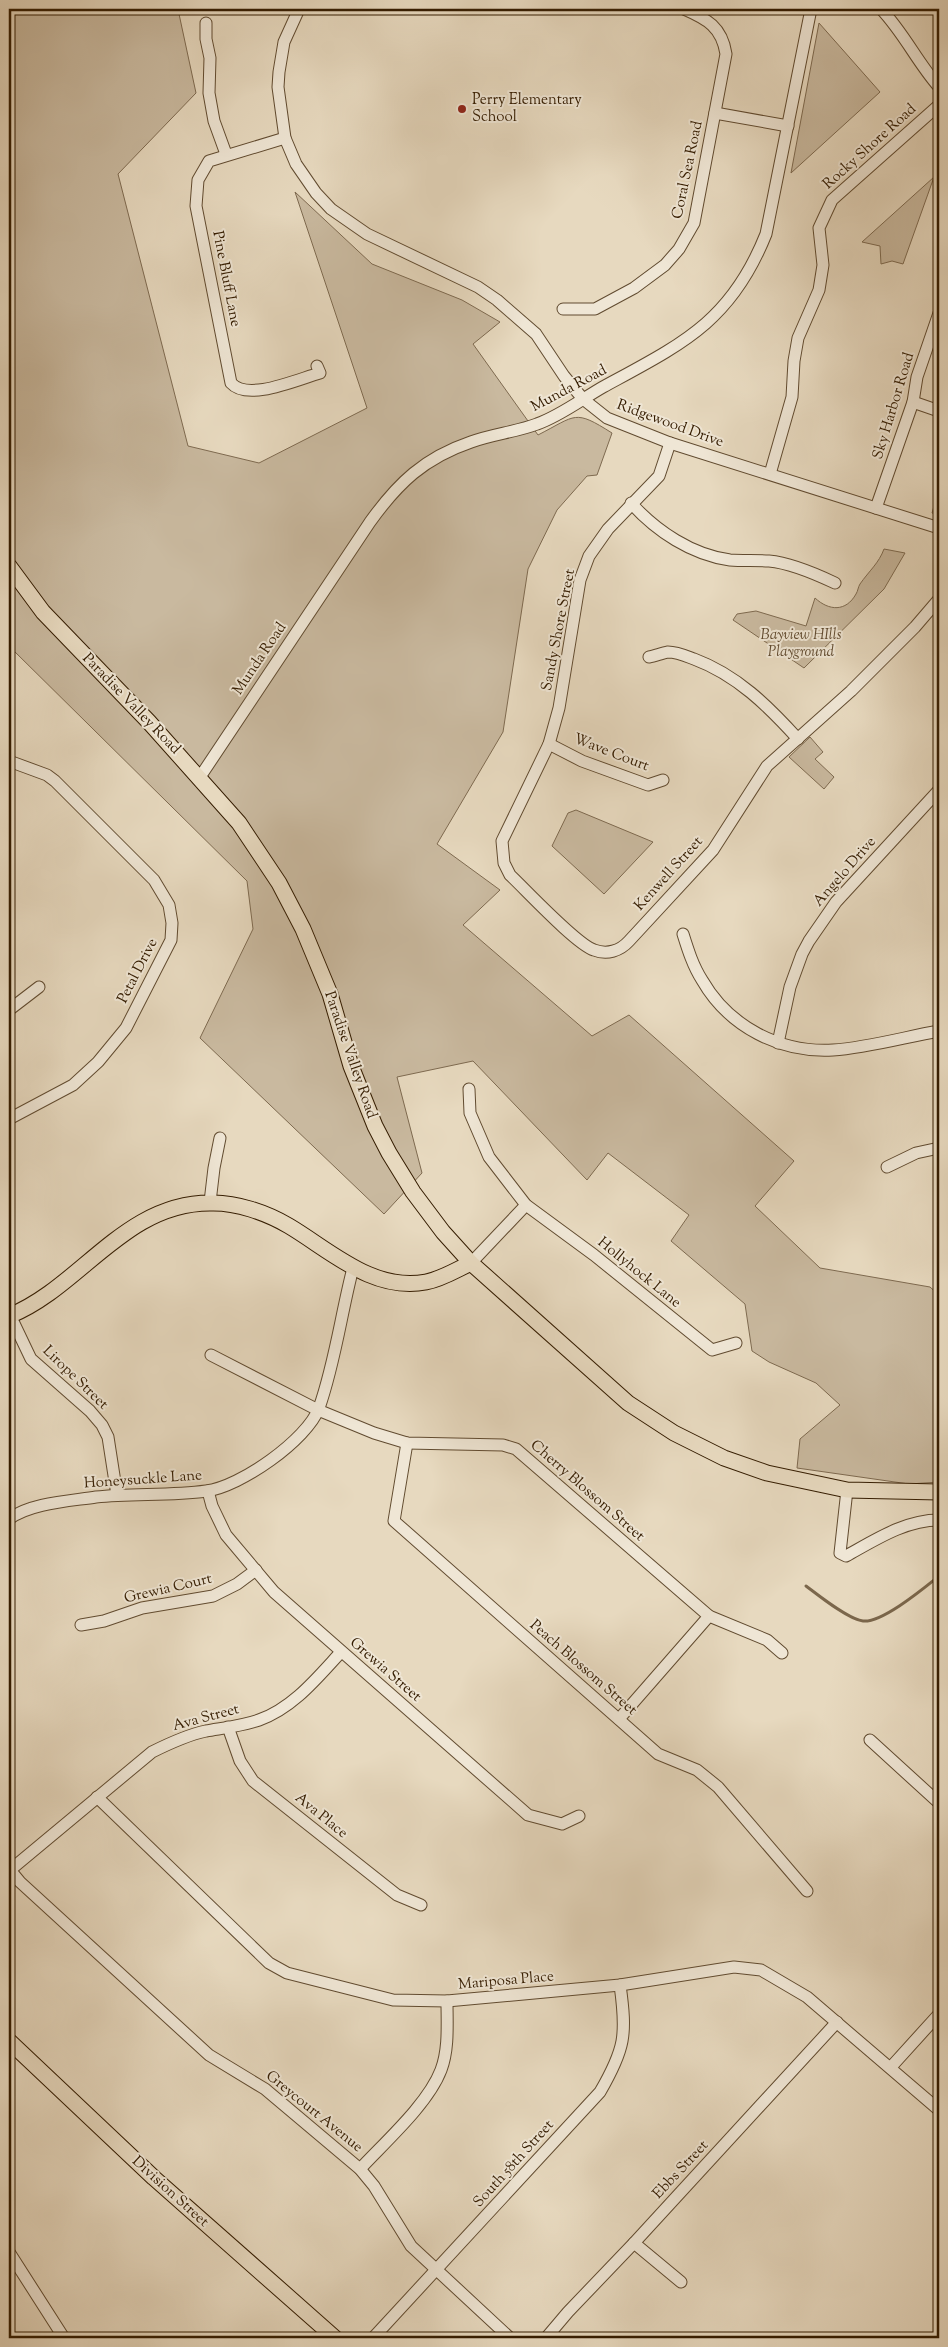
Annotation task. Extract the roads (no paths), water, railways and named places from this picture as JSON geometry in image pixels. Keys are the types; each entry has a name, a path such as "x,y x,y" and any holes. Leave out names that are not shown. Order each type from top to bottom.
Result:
{"main road":[{"name":"Paradise Valley Road","path":"9,566 43,612 200,776 239,823 279,883 303,929 330,994 351,1066 375,1126 389,1153 418,1199 443,1232 471,1263 628,1404 674,1433 724,1458 767,1473 847,1490 939,1492"},
{"path":"10,1315 30,1307 114,1239 135,1225 160,1212 187,1205 210,1202 241,1207 268,1215 289,1226 352,1268 387,1281 401,1283 439,1279 471,1263"},
{"name":"Division Street","path":"9,2041 154,2178 335,2338"}],"street":[{"name":"Coral Sea Road","path":"563,309 595,309 634,288 665,265 679,249 694,222 726,54 721,36 709,20 684,9"},
{"name":"Munda Road","path":"200,776 370,522 399,484 430,461 471,442 538,424 667,352 695,334 735,293 756,260 766,234 812,9"},
{"path":"881,9 896,24 916,59 939,87"},
{"name":"Ridgewood Drive","path":"294,11 284,42 279,72 278,87 285,138 296,164 316,193 332,209 367,234 478,286 497,300 536,334 564,376 583,399 607,418 670,443 939,528"},
{"path":"206,23 206,39 210,58 209,93 214,121 226,154"},
{"name":"Rocky Shore Road","path":"770,474 792,397 794,361 798,338 819,290 823,265 819,228 832,200 939,105"},
{"path":"715,113 788,126"},
{"name":"Pine Bluff Lane","path":"285,138 226,154 209,161 198,180 196,197 231,383 240,390 254,392 320,373 317,366"},
{"name":"Sky Harbor Road","path":"876,508 913,402 917,377 939,312"},
{"path":"913,402 939,411"},
{"name":"Sandy Shore Street","path":"530,785 548,744 559,708 580,580 589,556 603,536 631,504 659,476 670,443"},
{"path":"631,504 647,521 695,550 729,560 771,561 818,575 835,583"},
{"name":"Kenwell Street","path":"530,785 502,841 504,863 510,875 584,944 596,951 610,952 625,945 713,850 767,766 877,666 939,599"},
{"path":"649,657 669,652 682,654 718,670 741,684 770,708 798,739"},
{"name":"Wave Court","path":"548,744 582,760 648,785 664,780"},
{"name":"Petal Drive","path":"9,761 47,775 55,780 154,880 165,896 172,923 171,940 131,1019 110,1050 73,1085 9,1119"},
{"name":"Angelo Drive","path":"778,1043 790,987 802,954 809,941 836,902 939,790"},
{"path":"683,934 696,970 718,1002 745,1027 778,1043 813,1050 836,1050 939,1031"},
{"path":"9,1010 39,987"},
{"name":"Hollyhock Lane","path":"469,1089 470,1113 489,1157 526,1205 594,1255 712,1350 736,1343"},
{"path":"210,1202 220,1138"},
{"path":"887,1167 916,1152 939,1148"},
{"path":"471,1263 526,1205"},
{"name":"Honeysuckle Lane","path":"9,1519 16,1514 56,1502 116,1495 208,1491 246,1477 270,1461 290,1444 318,1410 352,1268"},
{"name":"Lirope Street","path":"10,1315 31,1359 90,1411 102,1425 108,1437 116,1495"},
{"name":"Cherry Blossom Street","path":"211,1355 318,1410 374,1433 407,1443 503,1445 516,1450 708,1616 767,1640 782,1653"},
{"name":"Peach Blossom Street","path":"407,1443 394,1521 658,1754 697,1770 718,1787 807,1891"},
{"path":"847,1490 840,1553 843,1556 887,1533 915,1523 939,1520"},
{"name":"Grewia Street","path":"208,1491 212,1506 226,1535 274,1592 341,1652 528,1815 562,1824 579,1816"},
{"name":"Grewia Court","path":"81,1625 104,1621 142,1608 213,1596 237,1584 256,1570"},
{"path":"619,1719 708,1616"},
{"name":"Ava Street","path":"9,1871 152,1752 179,1739 259,1720 287,1706 341,1652"},
{"name":"Ava Place","path":"228,1727 240,1762 253,1780 397,1895 421,1905"},
{"path":"870,1740 939,1802"},
{"name":"Mariposa Place","path":"97,1797 269,1962 287,1973 393,2000 447,2001 620,1985 734,1967 761,1970 807,1996 939,2110"},
{"name":"Greycourt Avenue","path":"9,1871 209,2055 265,2089 360,2169 374,2186 411,2246 510,2338"},
{"name":"South 58th Street","path":"373,2338 600,2092 616,2065 625,2034 620,1985"},
{"path":"360,2169 428,2095 441,2070 447,2043 447,2001"},
{"path":"891,2067 939,2014"},
{"name":"Ebbs Street","path":"546,2338 837,2022"},
{"path":"634,2243 681,2282"},
{"path":"9,2252 64,2338"}],"waterway":[{"path":"806,1586 842,1612 863,1621 871,1620 891,1611 939,1576"}],"place":[{"name":"Perry Elementary School","path":"462,109"}],"park label":[{"name":"Bayview HIlls Playground","path":"801,644"}]}
